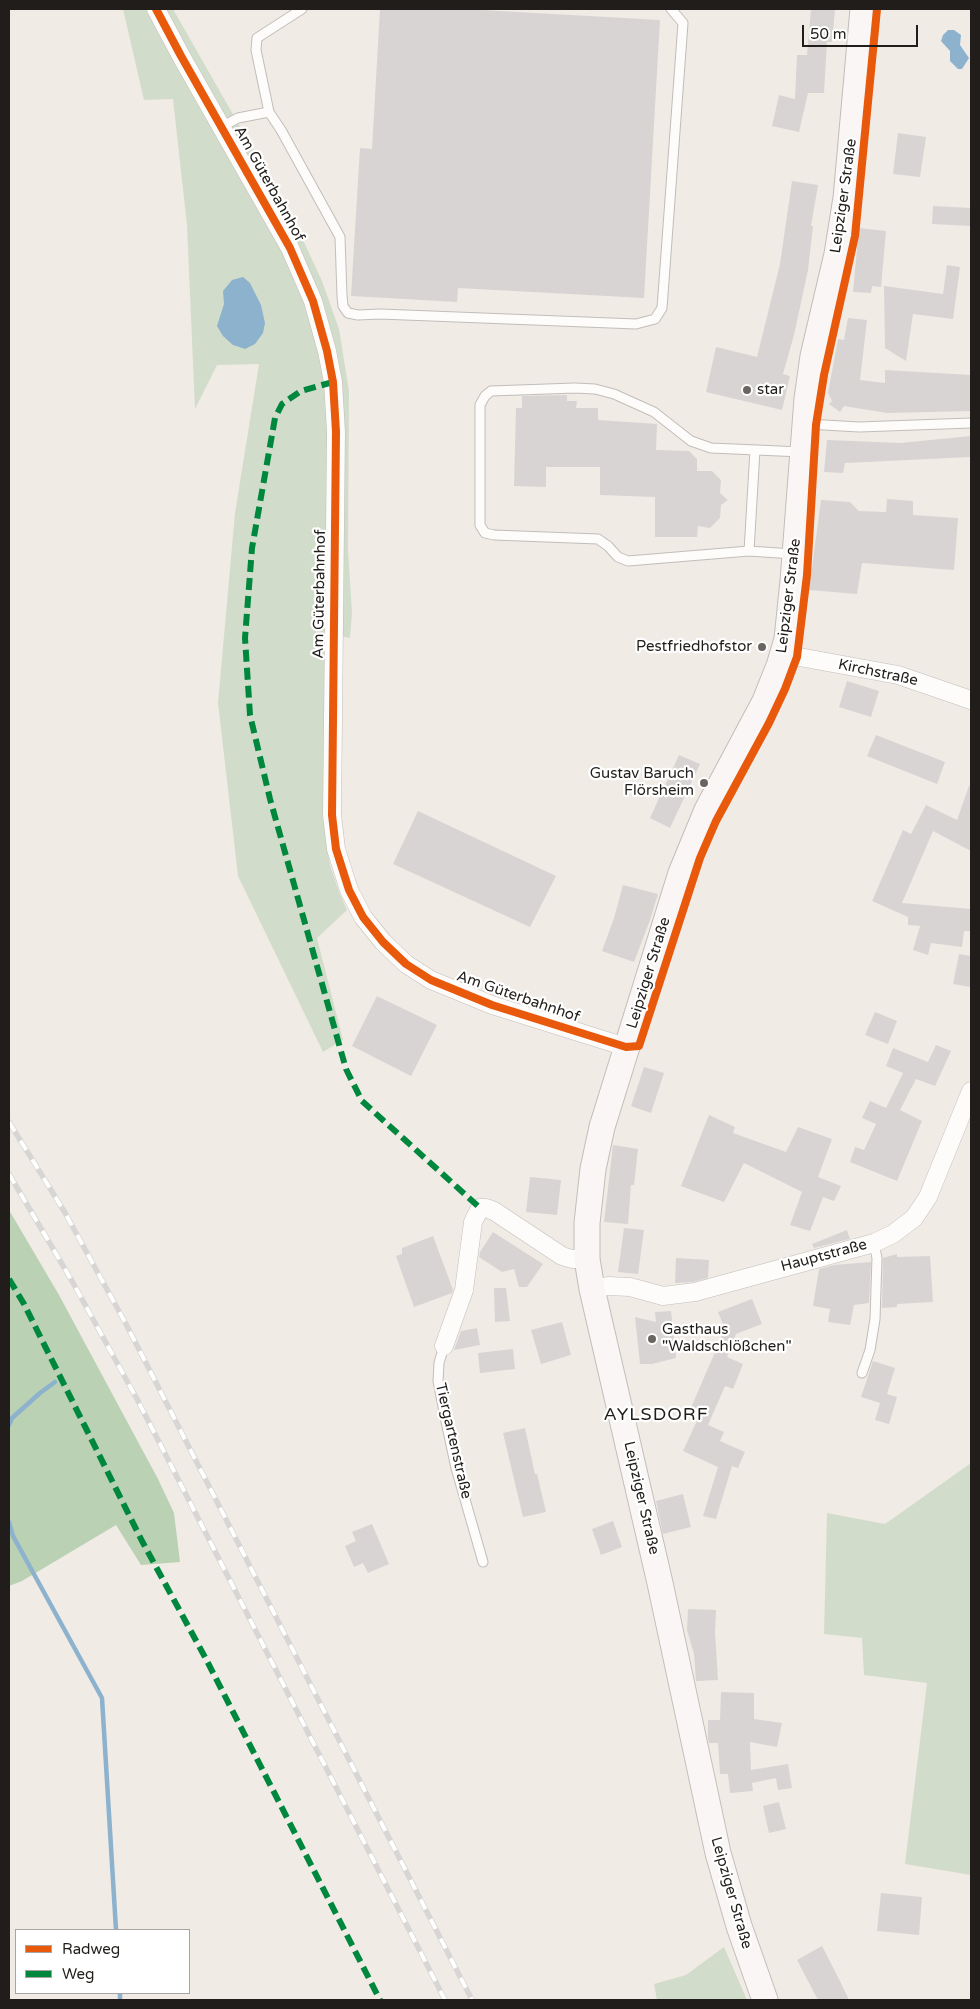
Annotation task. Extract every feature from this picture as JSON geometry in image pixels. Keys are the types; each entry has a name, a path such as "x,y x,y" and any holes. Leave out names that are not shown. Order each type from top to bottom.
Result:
{"street":[{"name":"Am Güterbahnhof","path":"156,9 281,231 298,265 318,317 330,366 336,432 331,795 336,849 349,890 363,917 383,942 406,964 431,980 472,998 626,1047"},
{"name":"Leipziger Straße","path":"765,2000 739,1926 718,1854 654,1554 592,1289 588,1259 587,1216 597,1148 608,1105 688,852 707,810 765,702 783,654 789,622 804,424 813,356 837,254 845,208 863,9"},
{"name":"Kirchstraße","path":"783,654 898,675 971,700"},
{"name":"Hauptstraße","path":"592,1289 608,1286 625,1287 654,1295 672,1296 715,1288 765,1272 874,1243 904,1228 922,1208 936,1182 971,1091"},
{"name":"Tiergartenstraße","path":"444,1346 464,1290 473,1222 480,1208 494,1211 562,1256 572,1260 588,1259"}],"lane":[{"path":"302,9 257,38 256,50 269,112 281,130 340,237 343,306 348,313 358,316 380,314 636,324 656,319 662,308 683,23 671,9"},
{"path":"221,127 238,118 269,112"},
{"path":"795,554 750,551 628,561 618,557 598,539 494,535 485,533 480,525 480,405 485,396 491,391 595,389 614,394 654,412 691,442 711,448 802,452"},
{"path":"804,424 859,427 971,424"},
{"path":"750,551 755,450"},
{"path":"862,1373 870,1350 875,1319 877,1258 874,1243"},
{"name":"Tiergartenstraße","path":"444,1346 439,1363 438,1381 456,1468 483,1562"}],"green space":[{"path":"123,9 173,9 296,225 322,281 339,329 349,391 348,549 352,613 350,638 325,633 324,792 325,834 330,865 347,910 317,938 343,1040 323,1052 238,876 218,703 235,513 259,364 217,365 195,409 187,225 173,99 144,100"},
{"path":"9,1210 59,1295 158,1479 174,1513 180,1562 141,1565 116,1525 22,1581 9,1586"},
{"path":"971,1463 971,1875 905,1864 927,1683 864,1675 862,1638 824,1634 827,1513 885,1524"},
{"path":"724,1947 747,2000 657,2000 654,1984 686,1975"}],"water":[{"path":"948,30 954,30 961,35 960,45 969,58 962,69 958,69 950,61 950,51 941,41 943,35"},
{"path":"243,277 250,283 261,305 265,323 263,333 255,344 245,349 233,345 223,336 217,326 224,304 223,291 232,280"}],"building":[{"path":"380,9 464,9 660,20 644,298 458,288 457,302 351,296 360,148 372,149"},
{"path":"811,9 835,9 832,42 827,42 824,93 808,93 799,132 772,126 779,95 795,99 797,55 807,55"},
{"path":"898,133 926,137 920,177 893,174"},
{"path":"792,181 818,185 811,226 813,226 808,270 794,335 783,374 790,376 782,410 706,392 716,347 757,357 780,264"},
{"path":"933,206 971,208 971,226 932,224"},
{"path":"859,228 886,231 881,287 872,286 871,293 853,292"},
{"path":"947,265 960,267 953,319 913,314 906,361 885,348 884,286 943,294"},
{"path":"848,318 867,320 860,380 885,383 885,370 971,375 971,411 887,413 844,406 840,412 829,404 832,401 828,393 838,339 844,340"},
{"path":"567,395 567,401 577,401 576,408 598,408 598,420 657,424 656,450 689,451 697,459 697,471 712,471 721,480 720,493 728,500 721,505 720,518 710,528 698,526 697,537 655,537 655,497 600,495 600,467 546,467 546,487 514,486 516,408 522,408 522,396"},
{"path":"971,436 971,457 845,463 843,473 824,472 827,440 900,443"},
{"path":"887,499 913,501 913,515 958,518 954,570 862,563 857,594 809,590 821,500 850,502 859,511 886,512"},
{"path":"847,681 879,691 871,717 839,707"},
{"path":"876,735 945,762 937,784 867,756"},
{"path":"679,755 700,764 670,828 650,818"},
{"path":"969,786 971,786 971,851 933,831 902,903 971,909 971,931 964,931 962,947 931,943 928,955 913,950 920,926 908,925 908,917 872,901 903,830 911,834 926,805 957,820"},
{"path":"418,811 556,876 530,927 393,864"},
{"path":"623,885 658,894 634,962 602,951"},
{"path":"959,954 971,956 971,987 953,984"},
{"path":"377,996 437,1025 411,1076 352,1046"},
{"path":"875,1012 897,1021 888,1044 865,1035"},
{"path":"936,1045 951,1051 935,1086 916,1079 900,1110 922,1121 897,1181 850,1162 855,1147 864,1150 876,1124 862,1118 870,1101 886,1108 903,1073 886,1066 893,1048 928,1062"},
{"path":"644,1067 664,1073 651,1113 631,1106"},
{"path":"709,1115 735,1127 733,1133 786,1152 798,1127 832,1139 818,1177 841,1186 834,1201 823,1197 810,1231 790,1225 802,1192 744,1163 724,1202 681,1186"},
{"path":"613,1145 638,1149 634,1185 631,1185 628,1224 604,1222"},
{"path":"530,1177 561,1180 557,1215 526,1212"},
{"path":"624,1228 644,1230 638,1274 618,1272"},
{"path":"847,1230 850,1239 814,1248 812,1244"},
{"path":"493,1232 543,1264 527,1287 519,1287 514,1269 502,1272 479,1257 480,1252"},
{"path":"433,1236 453,1290 452,1293 414,1307 396,1256 402,1254 402,1248"},
{"path":"897,1254 897,1257 930,1256 933,1302 897,1304 897,1307 882,1308 883,1258"},
{"path":"676,1258 709,1260 708,1278 693,1282 675,1283"},
{"path":"871,1262 869,1303 854,1305 850,1325 828,1322 830,1309 813,1306 819,1269 834,1265"},
{"path":"494,1288 506,1288 510,1321 495,1322"},
{"path":"752,1299 762,1324 736,1334 727,1357 743,1364 733,1389 725,1386 708,1425 724,1432 720,1441 745,1452 738,1468 732,1466 716,1519 703,1516 718,1467 683,1451 700,1414 690,1410 725,1329 718,1312"},
{"path":"671,1311 676,1358 652,1364 640,1364 635,1317 656,1322 655,1312"},
{"path":"562,1322 571,1355 541,1364 531,1330"},
{"path":"477,1328 480,1345 454,1350 461,1331"},
{"path":"513,1349 515,1369 480,1373 478,1353"},
{"path":"873,1361 895,1368 887,1394 897,1397 889,1424 875,1420 880,1403 861,1397"},
{"path":"525,1428 546,1512 523,1517 503,1433"},
{"path":"683,1494 691,1527 663,1534 656,1501"},
{"path":"613,1521 622,1547 601,1555 592,1529"},
{"path":"372,1524 389,1564 368,1573 363,1563 354,1567 345,1546 356,1541 352,1532"},
{"path":"688,1609 716,1610 715,1632 718,1680 696,1681 694,1654 687,1630"},
{"path":"721,1692 754,1693 754,1719 782,1723 777,1747 750,1742 751,1770 788,1764 792,1788 778,1790 776,1778 752,1783 753,1791 730,1793 728,1774 720,1774 718,1743 709,1743 708,1739 708,1720 720,1720"},
{"path":"779,1802 786,1829 769,1833 763,1806"},
{"path":"881,1893 922,1897 919,1935 877,1931"},
{"path":"822,1946 849,2000 818,2000 797,1960"}],"waterway":[{"path":"9,1425 12,1418 55,1382"},
{"path":"9,1522 13,1536 102,1698 116,1929"},
{"path":"120,1994 120,2000"}],"railway":[{"path":"9,1122 64,1211 126,1324 472,2000"},
{"path":"9,1174 72,1281 137,1399 445,2000"}],"marked path":[{"path":"333,382 301,391 282,404 275,418 252,548 245,638 250,715 270,799 346,1069 362,1101 480,1208"},
{"path":"9,1279 24,1304 142,1541 206,1659 380,2000"}],"cycle path":[{"path":"156,9 290,248 313,301 327,351 333,382 336,432 332,815 336,849 349,890 363,917 383,942 406,964 431,980 492,1005 626,1047 639,1046 700,858 716,821 769,723 797,657 807,575 816,425 824,375 855,236 877,9"}],"place":[{"name":"star","path":"747,390"},
{"name":"Pestfriedhofstor","path":"762,647"},
{"name":"Gustav Baruch Flörsheim","path":"704,783"},
{"name":"Gasthaus \"Waldschlößchen\"","path":"652,1339"}],"district":[{"name":"AYLSDORF","path":"656,1415"}]}
